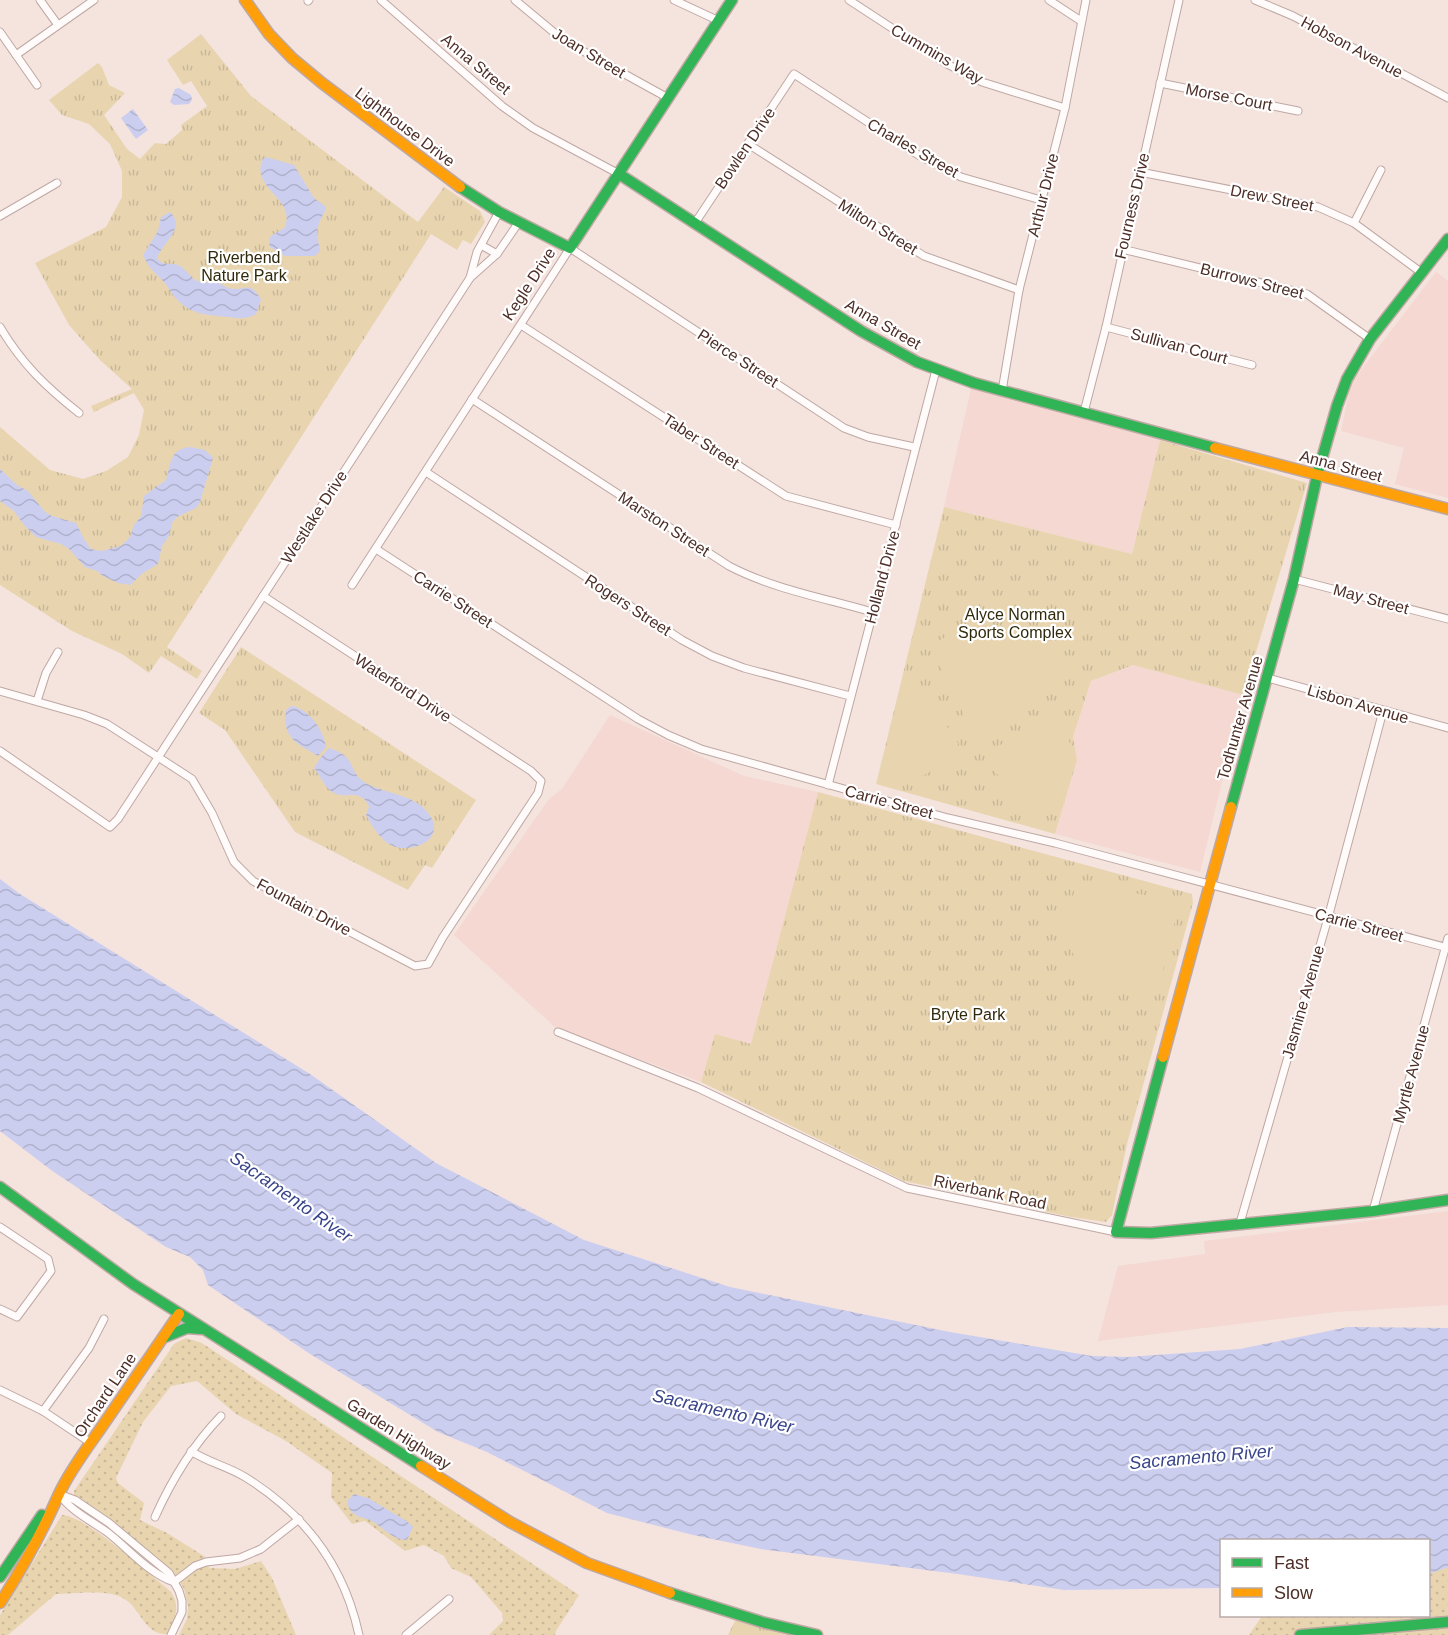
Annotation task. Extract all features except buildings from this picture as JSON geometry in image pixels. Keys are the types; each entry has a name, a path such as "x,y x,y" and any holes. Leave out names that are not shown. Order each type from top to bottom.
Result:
{"street":[{"path":"40,0 58,25"},
{"path":"16,55 94,0"},
{"name":"Lighthouse Drive","path":"245,0 269,34 292,58 469,194 570,248"},
{"name":"Anna Street","path":"381,0 502,106 533,128 619,174 895,351 936,370 1002,391 1448,509"},
{"name":"Joan Street","path":"515,0 563,40 668,98"},
{"path":"674,0 719,21"},
{"name":"Kegle Drive","path":"352,585 732,0"},
{"name":"Cummins Way","path":"849,0 947,64 982,82 1065,108"},
{"path":"1049,0 1081,21"},
{"name":"Arthur Drive","path":"1002,391 1019,290 1065,108 1086,0"},
{"name":"Fourness Drive","path":"1084,412 1106,327 1179,0"},
{"name":"Hobson Avenue","path":"1255,0 1293,16 1448,98"},
{"path":"0,32 37,85"},
{"name":"Bowlen Drive","path":"695,223 794,74"},
{"name":"Charles Street","path":"794,74 920,156 961,177 1041,200"},
{"name":"Morse Court","path":"1160,83 1298,111"},
{"name":"Milton Street","path":"748,144 924,256 1019,290"},
{"path":"1354,223 1381,170"},
{"name":"Drew Street","path":"1140,172 1318,207 1354,223 1422,273"},
{"path":"0,216 57,183"},
{"name":"Westlake Drive","path":"470,278 481,245 500,212"},
{"name":"Westlake Drive","path":"0,751 110,827 118,819 470,278 496,254 519,222"},
{"name":"Todhunter Avenue","path":"1116,1232 1209,884 1268,678 1294,579 1317,476 1347,379 1370,339 1448,239"},
{"path":"481,245 496,254"},
{"name":"Pierce Street","path":"570,248 844,428 868,437 914,447"},
{"name":"Burrows Street","path":"1122,249 1308,294 1370,339"},
{"name":"Taber Street","path":"521,325 786,496 896,525"},
{"path":"0,327 28,369 79,413"},
{"name":"Sullivan Court","path":"1106,327 1252,365"},
{"name":"Holland Drive","path":"828,785 914,447 936,370"},
{"name":"Marston Street","path":"472,399 729,566 768,583 872,612"},
{"name":"Rogers Street","path":"426,472 682,640 712,656 744,668 850,696"},
{"name":"Carrie Street","path":"376,549 654,728 701,749 828,785 1447,948"},
{"name":"May Street","path":"1294,579 1448,619"},
{"name":"Waterford Drive","path":"263,596 531,771 541,781"},
{"path":"37,702 46,674 58,652"},
{"name":"Lisbon Avenue","path":"1268,678 1448,728"},
{"name":"Fountain Drive","path":"0,691 84,715 107,724 159,757 192,779 212,813 234,862 253,881 415,966 428,964 443,937 538,793 541,781"},
{"name":"Jasmine Avenue","path":"1240,1223 1328,918 1383,711"},
{"name":"Myrtle Avenue","path":"1373,1211 1448,938"},
{"name":"Riverbank Road","path":"558,1032 698,1088 907,1188 1116,1232 1151,1233 1373,1211 1448,1200"},
{"name":"Garden Highway","path":"0,1187 81,1248 179,1314 510,1522 587,1563 762,1622 817,1635"},
{"path":"0,1227 48,1259 51,1271 17,1317 0,1309"},
{"name":"Orchard Lane","path":"0,1603 19,1574 59,1494 179,1314"},
{"path":"43,1411 89,1348 104,1319"},
{"path":"160,1341 176,1331 187,1328 204,1330"},
{"path":"0,1390 43,1411 91,1443"},
{"path":"155,1517 175,1476 191,1451 221,1416"},
{"path":"191,1451 243,1476 274,1496 314,1536 334,1567 352,1609 359,1635"},
{"path":"59,1494 66,1504 106,1531 164,1579 174,1582"},
{"name":"Orchard Lane","path":"0,1577 51,1501 59,1494"},
{"path":"174,1582 195,1566 206,1562 240,1558 261,1549 299,1520"},
{"path":"171,1635 182,1612 182,1601 174,1582"},
{"path":"406,1635 449,1599"},
{"path":"1300,1635 1448,1622"}],"shaded area":[{"path":"1436,272 1448,281 1448,498 1395,484 1404,448 1341,431 1351,383"},
{"path":"971,389 1160,440 1132,554 944,507"},
{"path":"1133,665 1243,695 1200,872 1055,834 1077,760 1073,737 1091,681"},
{"path":"610,715 744,776 818,792 751,1045 715,1034 701,1082 556,1028 454,935 549,799 562,789"},
{"path":"1448,1211 1448,1305 1336,1312 1098,1341 1118,1266 1205,1254 1204,1241"}],"green space":[{"name":"Riverbend Nature Park","path":"201,34 251,96 418,222 444,187 480,211 485,222 471,244 463,240 457,250 431,234 167,647 202,671 197,679 161,656 149,673 122,654 72,631 0,585 0,427 50,470 83,479 106,471 128,457 139,435 144,410 134,393 94,412 91,406 132,389 100,360 69,325 35,263 106,227 122,197 122,171 110,144 89,124 62,115 49,100 98,63 109,85 125,93 104,115 127,149 140,159 155,143 166,144 182,130 181,125 207,106 191,81 183,85 167,60"},
{"name":"Alyce Norman Sports Complex","path":"1160,440 1307,483 1243,695 1133,665 1091,681 1073,737 1077,760 1055,834 876,784 944,507 1132,554"},
{"path":"984,624 1014,628 1024,632 1040,643 1066,674 1058,685 987,736 973,733 932,651 936,642 962,628"},
{"path":"241,647 476,800 432,868 425,865 408,890 295,832 225,730 199,713"},
{"path":"910,672 958,743 955,757 940,767 900,786 878,782 900,695"},
{"path":"1059,711 1072,751 1072,773 1070,783 1060,801 1037,822 989,764 993,749"},
{"name":"Bryte Park","path":"818,792 1192,894 1193,903 1127,1144 1112,1215 1106,1222 1071,1217 904,1181 701,1082 715,1034 751,1044"},
{"path":"1077,882 1175,901 1178,908 1159,988 1112,990 1091,978 1076,960 1061,914 1068,913"},
{"path":"186,1338 202,1343 579,1595 555,1635 489,1635 503,1621 502,1613 471,1577 451,1568 444,1556 424,1545 405,1551 365,1521 352,1524 331,1497 332,1473 286,1441 236,1414 197,1381 171,1386 143,1422 116,1478 118,1483 144,1503 140,1520 167,1533 207,1558 209,1568 235,1569 261,1561 272,1578 296,1635 179,1635 187,1619 188,1606 184,1589 173,1571 124,1531 78,1499 74,1491 174,1344"},
{"path":"62,1515 86,1525 101,1535 171,1592 176,1603 176,1613 167,1634 153,1631 131,1604 119,1596 92,1592 56,1594 8,1635 0,1635 0,1615"},
{"path":"1448,1556 1448,1635 1249,1635 1261,1617 1430,1617 1430,1558"},
{"path":"736,1619 796,1635 728,1635"}],"water":[{"path":"179,88 191,95 192,100 189,104 174,105 170,102 175,89"},
{"path":"133,109 148,130 136,139 121,118"},
{"path":"266,157 294,165 314,198 325,206 326,210 318,230 320,251 315,256 285,256 270,247 271,236 285,227 287,217 279,200 262,178 260,169"},
{"path":"170,212 175,218 175,230 160,252 157,258 159,261 181,266 199,282 216,282 234,289 250,288 261,300 256,314 239,318 206,314 186,307 174,296 149,266 143,255 158,231 161,217"},
{"path":"183,448 205,450 213,458 200,502 196,508 177,517 162,546 158,564 143,573 130,585 118,583 85,567 69,549 61,544 36,537 14,511 0,501 0,469 17,485 28,491 45,512 76,523 91,549 101,551 121,546 130,537 134,525 141,516 144,496 166,480 174,454"},
{"path":"291,706 304,711 319,728 326,747 318,756 289,734 285,720 286,710"},
{"path":"329,748 344,755 355,773 364,782 410,799 426,810 434,827 429,839 423,844 407,848 393,846 385,841 366,815 369,807 366,801 359,796 332,792 314,768"},
{"name":"Sacramento River","path":"0,879 20,894 310,1074 436,1163 584,1240 730,1287 950,1332 1092,1356 1128,1357 1240,1349 1348,1327 1448,1328 1448,1567 1430,1572 1430,1539 1220,1539 1220,1588 1064,1590 761,1549 693,1535 607,1513 487,1452 438,1432 310,1354 208,1285 203,1270 190,1257 166,1247 51,1170 0,1131"},
{"path":"354,1494 368,1498 408,1522 413,1527 407,1540 397,1538 370,1520 353,1513 349,1508 348,1500"}],"traffic: fast":[{"path":"460,187 499,212 570,248 732,0"},
{"path":"619,174 861,331 917,362 974,383 1215,448"},
{"path":"1231,807 1294,579 1317,476 1347,379 1370,339 1448,239"},
{"path":"1163,1057 1116,1232 1151,1233 1373,1211 1448,1200"},
{"path":"0,1187 133,1284 421,1466"},
{"path":"165,1337 187,1328 201,1329"},
{"path":"0,1577 42,1515"},
{"path":"670,1593 762,1622 817,1635"},
{"path":"1300,1635 1448,1622"}],"traffic: slow":[{"path":"245,0 269,34 292,58 460,187"},
{"path":"1215,448 1448,509"},
{"path":"1163,1057 1231,807"},
{"path":"0,1603 32,1549 73,1469 179,1314"},
{"path":"421,1466 510,1522 587,1563 670,1593"}]}
